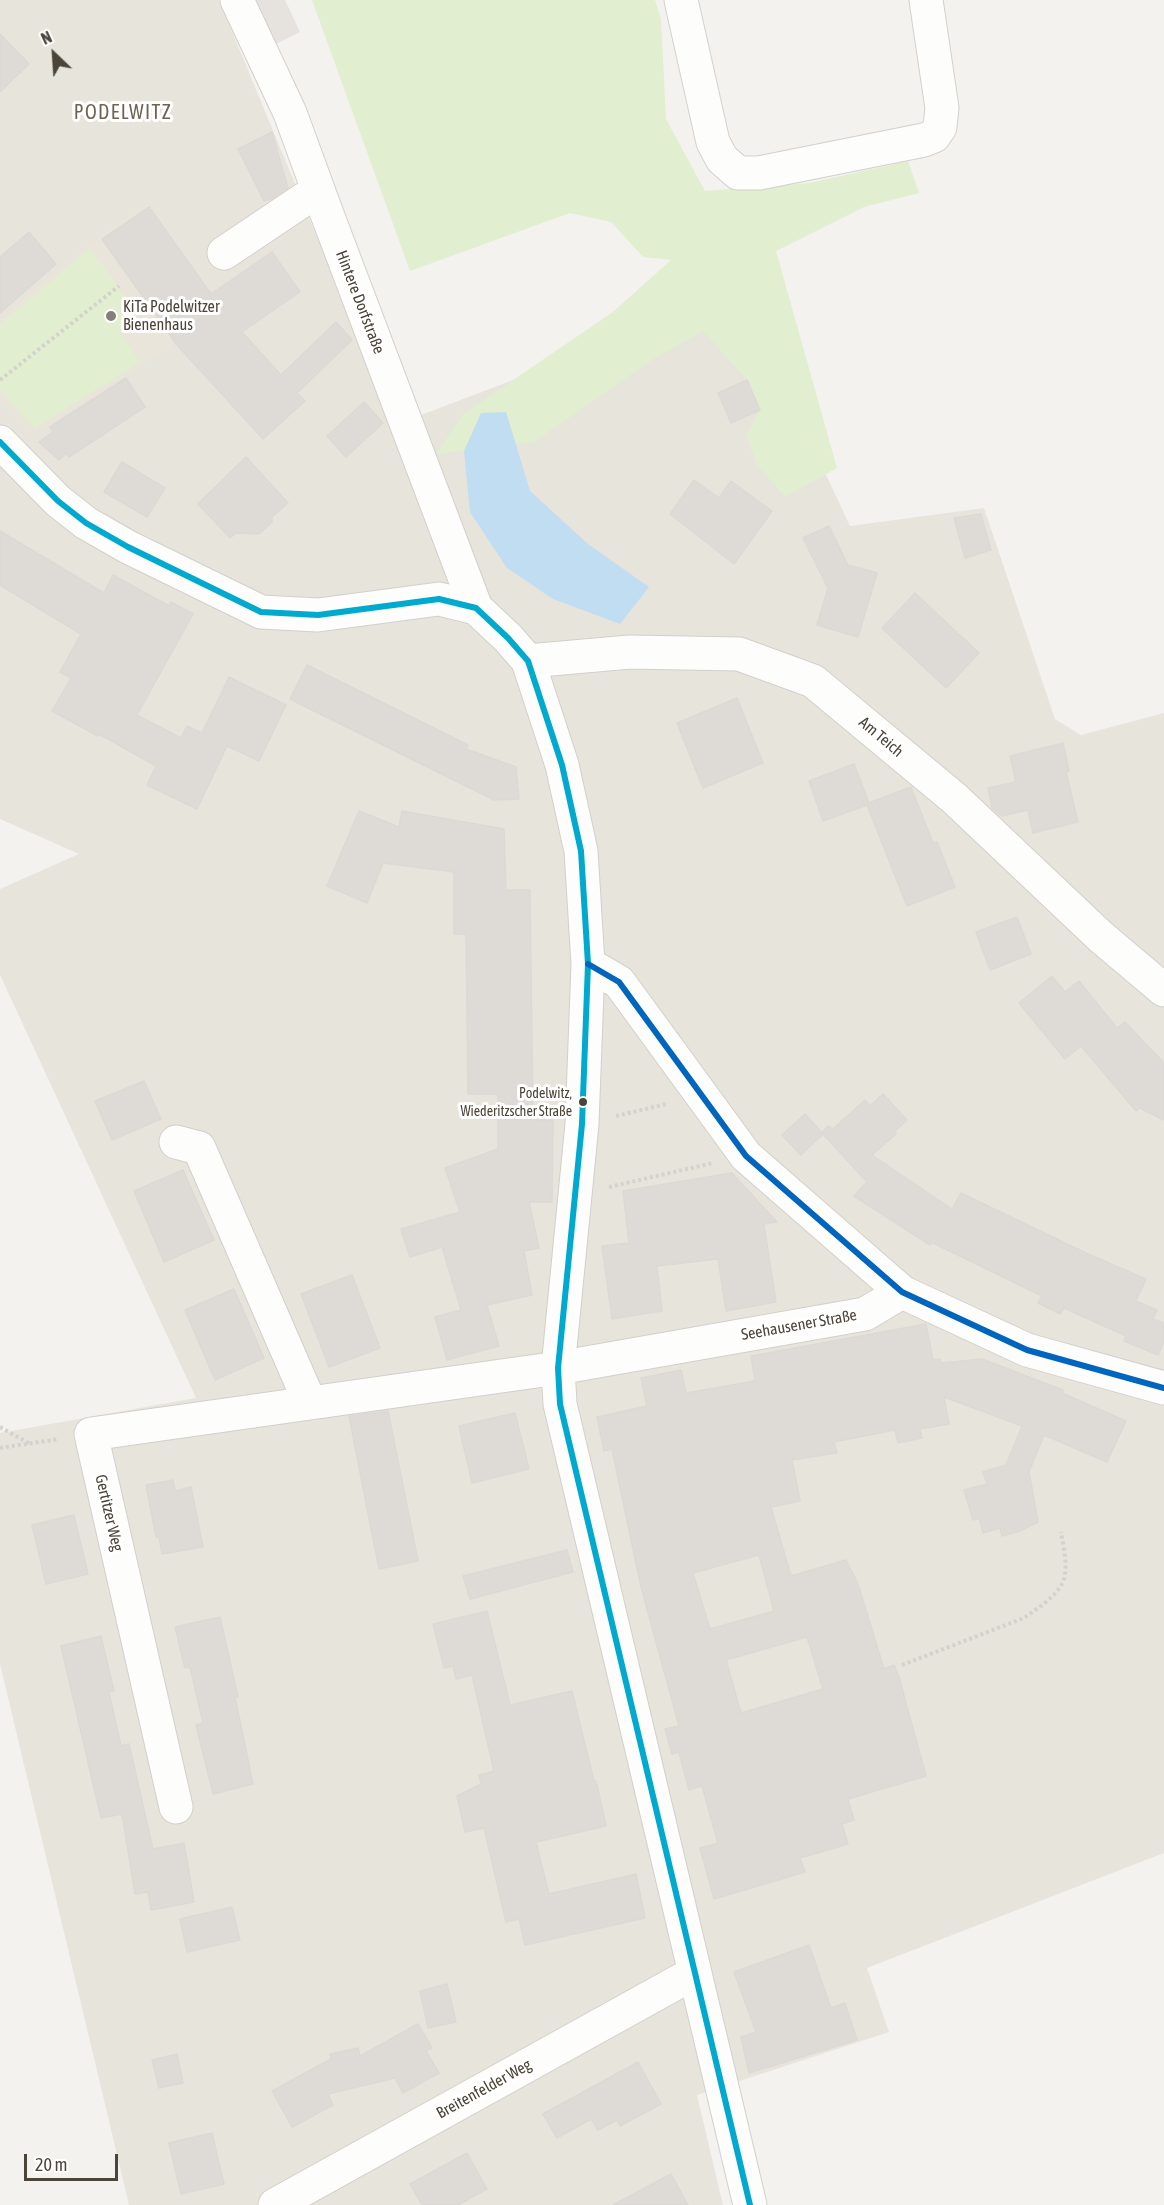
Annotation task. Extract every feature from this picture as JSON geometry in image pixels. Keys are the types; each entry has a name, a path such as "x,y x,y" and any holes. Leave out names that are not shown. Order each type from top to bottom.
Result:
{"street":[{"name":"Hintere Dorfstraße","path":"237,0 290,113 476,608"},
{"path":"681,0 713,142 722,159 738,173 759,173 924,140 934,136 940,127 942,108 926,0"},
{"path":"224,254 318,190"},
{"path":"0,442 58,501 86,523 120,543 261,612 318,615 439,599 476,608 508,638 528,662 562,765 582,851 588,964 582,1124 558,1368 560,1404 750,2205"},
{"name":"Am Teich","path":"528,662 630,652 739,654 813,681 954,798 1101,937 1151,965 1164,990"},
{"path":"588,964 619,982 746,1156 902,1292 1028,1350 1164,1388"},
{"path":"176,1142 199,1148 310,1403"},
{"name":"Seehausener Straße","path":"558,1368 865,1314 902,1292"},
{"path":"91,1434 558,1368"},
{"name":"Gertitzer Weg","path":"91,1434 176,1807"},
{"name":"Breitenfelder Weg","path":"275,2205 694,1973"}],"path":[{"path":"0,380 119,286"},
{"path":"582,1124 702,1095"},
{"path":"575,1195 746,1156"},
{"path":"0,1428 30,1444"},
{"path":"0,1448 91,1434"},
{"path":"902,1665 1024,1618 1040,1606 1061,1585 1065,1575 1061,1532"}],"shaded area":[{"path":"0,0 219,0 395,425 741,293 850,526 984,508 1055,719 1081,735 1164,713 1164,1853 867,1968 889,2032 697,2095 723,2205 129,2205 0,1664 0,1433 196,1398 0,975 0,889 79,854 0,819"},
{"path":"237,0 285,0 300,32 262,51"},
{"name":"KiTa Podelwitzer Bienenhaus","path":"146,204 224,313 35,433 0,396 0,319 86,246"}],"green space":[{"path":"312,0 655,0 661,19 666,119 705,191 810,183 908,161 919,193 864,207 776,251 837,468 785,497 757,465 746,435 760,410 747,380 703,331 655,358 534,442 436,454 463,414 613,312 671,260 643,257 611,222 570,213 410,271"},
{"path":"90,248 138,314 119,330 140,362 35,428 0,391 0,324"}],"water":[{"path":"506,412 530,491 588,544 649,587 620,624 553,599 507,568 470,512 464,451 481,413"}],"building":[{"path":"0,34 29,64 0,92"},
{"path":"272,132 288,188 264,201 238,149"},
{"path":"149,207 211,294 272,252 300,292 242,332 281,375 336,322 352,340 297,393 305,401 263,439 177,345 102,239"},
{"path":"29,232 56,264 0,313 0,257"},
{"path":"126,378 145,407 69,457 67,453 59,460 39,442 53,432 50,427"},
{"path":"747,380 760,410 731,423 718,393"},
{"path":"364,402 383,423 346,457 327,436"},
{"path":"246,457 288,503 272,517 272,522 259,534 236,533 230,538 198,504"},
{"path":"122,462 165,488 147,517 104,492"},
{"path":"694,480 719,498 731,481 772,511 734,564 670,514"},
{"path":"981,514 991,550 965,558 954,518"},
{"path":"829,526 848,565 877,573 858,637 817,625 828,588 803,538"},
{"path":"0,531 104,593 113,575 169,606 171,602 193,614 137,715 181,738 187,726 202,733 229,677 286,705 259,761 227,746 197,809 147,785 156,766 52,711 71,678 60,672 81,634 0,585"},
{"path":"915,593 979,653 946,688 882,628"},
{"path":"307,665 468,745 466,749 516,767 519,799 494,800 290,699"},
{"path":"737,698 763,763 703,788 677,723"},
{"path":"1063,743 1069,771 1066,772 1078,822 1033,833 1028,810 1001,816 992,808 988,788 1016,782 1010,756"},
{"path":"854,764 869,803 911,787 933,843 937,842 955,887 907,906 867,805 823,821 809,781"},
{"path":"359,811 399,827 402,811 504,829 506,890 530,890 533,1120 553,1120 552,1202 529,1202 539,1248 524,1251 532,1295 487,1305 499,1346 447,1360 435,1317 461,1310 442,1247 410,1257 401,1229 460,1212 445,1168 498,1149 498,1094 468,1094 466,934 454,934 454,872 383,863 367,903 327,886"},
{"path":"1017,917 1031,954 990,970 976,932"},
{"path":"1052,976 1065,992 1079,981 1117,1028 1125,1022 1164,1063 1164,1120 1140,1108 1136,1111 1081,1046 1065,1059 1019,1003"},
{"path":"144,1081 161,1119 112,1140 95,1101"},
{"path":"883,1094 907,1120 894,1132 896,1134 872,1155 952,1209 961,1193 1146,1279 1136,1301 1157,1310 1153,1319 1164,1323 1164,1341 1158,1355 1124,1341 1126,1336 1064,1308 1060,1314 1038,1303 1042,1296 931,1242 930,1245 854,1196 867,1182 823,1134 801,1155 782,1135 805,1114 822,1133 828,1126 833,1129 865,1100 870,1106"},
{"path":"183,1170 214,1240 164,1262 134,1191"},
{"path":"732,1173 777,1222 764,1224 776,1302 726,1311 718,1259 657,1266 662,1311 612,1319 602,1246 629,1243 623,1191"},
{"path":"352,1275 380,1348 329,1367 301,1294"},
{"path":"234,1289 264,1358 215,1380 185,1310"},
{"path":"926,1324 933,1360 940,1359 941,1363 982,1359 1063,1390 1062,1393 1126,1421 1107,1462 1044,1435 1029,1472 1038,1522 1020,1531 1002,1536 1000,1528 983,1533 979,1518 973,1520 964,1490 987,1484 983,1472 1006,1465 1022,1426 944,1397 949,1424 920,1429 922,1438 898,1443 895,1430 834,1442 837,1453 792,1460 800,1501 771,1507 791,1576 846,1560 858,1584 884,1669 894,1665 899,1677 926,1776 848,1799 854,1820 842,1824 848,1844 800,1858 805,1872 714,1899 700,1848 718,1843 702,1786 689,1790 679,1752 672,1754 665,1729 679,1726 641,1587 612,1449 604,1451 597,1417 647,1406 641,1378 681,1370 686,1393 755,1381 751,1356","holes":["759,1555 774,1611 710,1629 693,1573","807,1637 823,1689 741,1713 726,1660"]},
{"path":"388,1411 418,1561 379,1569 349,1416"},
{"path":"515,1413 529,1469 472,1483 459,1426"},
{"path":"173,1480 175,1491 191,1487 203,1547 162,1554 159,1537 156,1537 146,1485"},
{"path":"74,1515 88,1574 46,1584 32,1525"},
{"path":"567,1550 573,1572 470,1599 463,1576"},
{"path":"487,1611 510,1705 572,1691 606,1826 536,1842 549,1894 636,1874 645,1918 525,1945 519,1919 506,1922 484,1828 465,1832 457,1796 481,1784 479,1775 494,1771 472,1675 456,1679 453,1666 444,1668 433,1624"},
{"path":"220,1617 238,1697 235,1697 253,1784 213,1794 196,1725 203,1723 190,1667 185,1668 175,1627"},
{"path":"101,1636 114,1691 109,1692 121,1746 129,1744 153,1849 184,1843 194,1902 151,1910 148,1892 135,1894 122,1814 101,1818 61,1646"},
{"path":"232,1907 240,1940 187,1952 180,1919"},
{"path":"809,1945 831,2008 845,2003 857,2040 749,2073 741,2037 756,2032 734,1972"},
{"path":"447,1984 456,2022 428,2028 420,1991"},
{"path":"418,2024 432,2048 426,2051 439,2073 403,2093 395,2078 328,2094 333,2105 292,2127 272,2091 331,2059 330,2054 358,2048 360,2056"},
{"path":"177,2054 183,2083 159,2088 152,2060"},
{"path":"638,2062 661,2104 620,2126 617,2120 598,2130 591,2119 557,2138 543,2114"},
{"path":"212,2133 224,2184 181,2194 169,2143"},
{"path":"467,2153 487,2189 458,2205 422,2205 410,2184"},
{"path":"671,2174 688,2205 613,2205"}],"transit line":[{"path":"0,442 58,501 86,523 128,547 261,612 318,615 439,599 476,608 508,638 528,661 562,765 581,851 588,964 582,1124 558,1368 560,1404 750,2205"},
{"path":"588,964 619,982 746,1156 902,1292 1027,1350 1164,1388"}],"place":[{"name":"KiTa Podelwitzer Bienenhaus","path":"111,316"},
{"name":"Podelwitz, Wiederitzscher Straße","path":"583,1102"}],"district":[{"name":"PODELWITZ","path":"123,113"}]}
